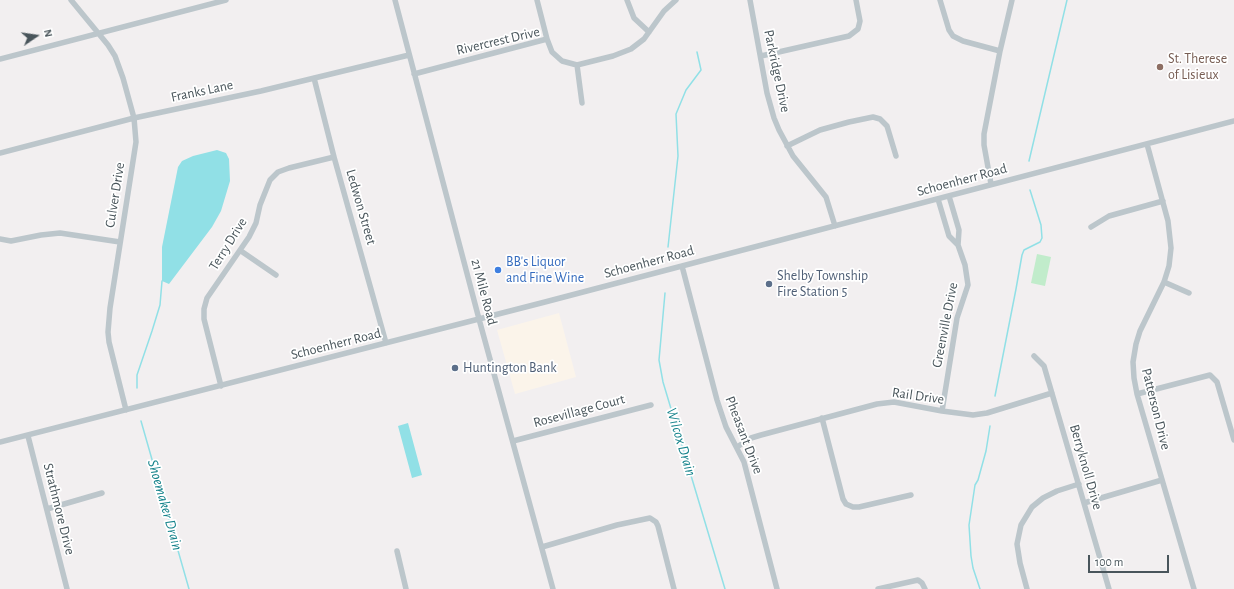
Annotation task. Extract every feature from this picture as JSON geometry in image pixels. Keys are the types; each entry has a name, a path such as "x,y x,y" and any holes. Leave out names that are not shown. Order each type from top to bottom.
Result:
{"street":[{"name":"Culver Drive","path":"71,0 108,45 115,56 123,78 134,118 136,142 120,242 108,332 109,342 126,410"},
{"path":"0,59 226,0"},
{"name":"21 Mile Road","path":"395,0 479,319 553,589"},
{"path":"537,0 546,39"},
{"path":"627,0 634,18 650,32"},
{"path":"582,103 577,65 626,52 638,44 650,32 664,11 676,0"},
{"name":"Parkridge Drive","path":"750,0 767,93 774,118 793,156 824,193 828,201 835,226"},
{"path":"761,56 849,36 858,29 860,21 856,0"},
{"path":"940,0 945,20 953,36 963,42 1000,51"},
{"path":"991,184 984,145 984,134 1000,51 1012,0"},
{"name":"Rivercrest Drive","path":"414,74 546,39 552,52 559,60 577,65"},
{"name":"Franks Lane","path":"0,153 134,118 261,91 409,55"},
{"name":"Ledwon Street","path":"314,78 334,157 386,343"},
{"path":"787,146 820,130 873,117 880,119 887,126 896,156"},
{"name":"Schoenherr Road","path":"0,442 479,319 1234,121"},
{"name":"Patterson Drive","path":"1147,144 1168,221 1171,242 1170,258 1164,282 1140,331 1134,351 1133,367 1137,394 1194,589"},
{"name":"Terry Drive","path":"221,386 204,319 204,309 207,298 241,251 256,222 267,184 275,174 289,168 334,157"},
{"name":"Greenville Drive","path":"942,411 957,318 968,285 965,265 958,245 958,230 949,196"},
{"name":"Greenville Drive","path":"938,199 949,236 958,245"},
{"path":"1091,227 1109,216 1162,201"},
{"path":"0,239 10,240 60,233 120,242"},
{"path":"241,251 276,275"},
{"name":"Pheasant Drive","path":"682,266 719,408 746,471 777,589"},
{"path":"1164,282 1189,294"},
{"name":"Berryknoll Drive","path":"1034,356 1044,366 1109,589"},
{"path":"1137,394 1206,375 1212,376 1217,382 1234,440"},
{"name":"Rail Drive","path":"737,447 751,438 761,435 859,408 887,402 894,402 967,416 980,414 1052,393"},
{"name":"Rosevillage Court","path":"513,441 651,405"},
{"path":"822,418 843,499 848,506 859,507 911,495"},
{"name":"Strathmore Drive","path":"28,436 67,589"},
{"path":"1084,502 1162,480"},
{"path":"1027,589 1017,544 1021,526 1032,507 1044,498 1057,491 1079,484"},
{"path":"47,509 102,493"},
{"path":"542,547 617,525 648,518 653,519 656,522 674,589"},
{"path":"397,550 406,589"},
{"path":"878,589 913,580 920,581 925,589"}],"shaded area":[{"path":"559,313 576,377 515,394 497,330"}],"green space":[{"path":"1037,254 1051,257 1045,286 1031,283"}],"water":[{"path":"217,150 226,153 229,159 230,181 221,211 212,227 169,284 162,281 162,247 178,167 182,161 193,156"},
{"path":"408,423 422,475 412,478 398,426"}],"waterway":[{"path":"1029,161 1067,0"},
{"name":"Wilcox Drain","path":"668,247 678,156 676,114 686,90 701,70 697,52"},
{"path":"995,396 1022,255 1024,250 1040,242 1042,238 1041,225 1030,190"},
{"name":"Shoemaker Drain","path":"137,388 137,375 160,305 162,281"},
{"name":"Wilcox Drain","path":"665,293 659,360 663,382 725,589"},
{"name":"Shoemaker Drain","path":"141,421 189,589"},
{"path":"980,589 973,568 969,525 975,485 978,480 986,451 990,426"}],"place":[{"name":"St. Therese of Lisieux","path":"1160,67"},
{"name":"BB's Liquor and Fine Wine","path":"498,270"},
{"name":"Shelby Township Fire Station 5","path":"769,284"},
{"name":"Huntington Bank","path":"455,368"}]}
